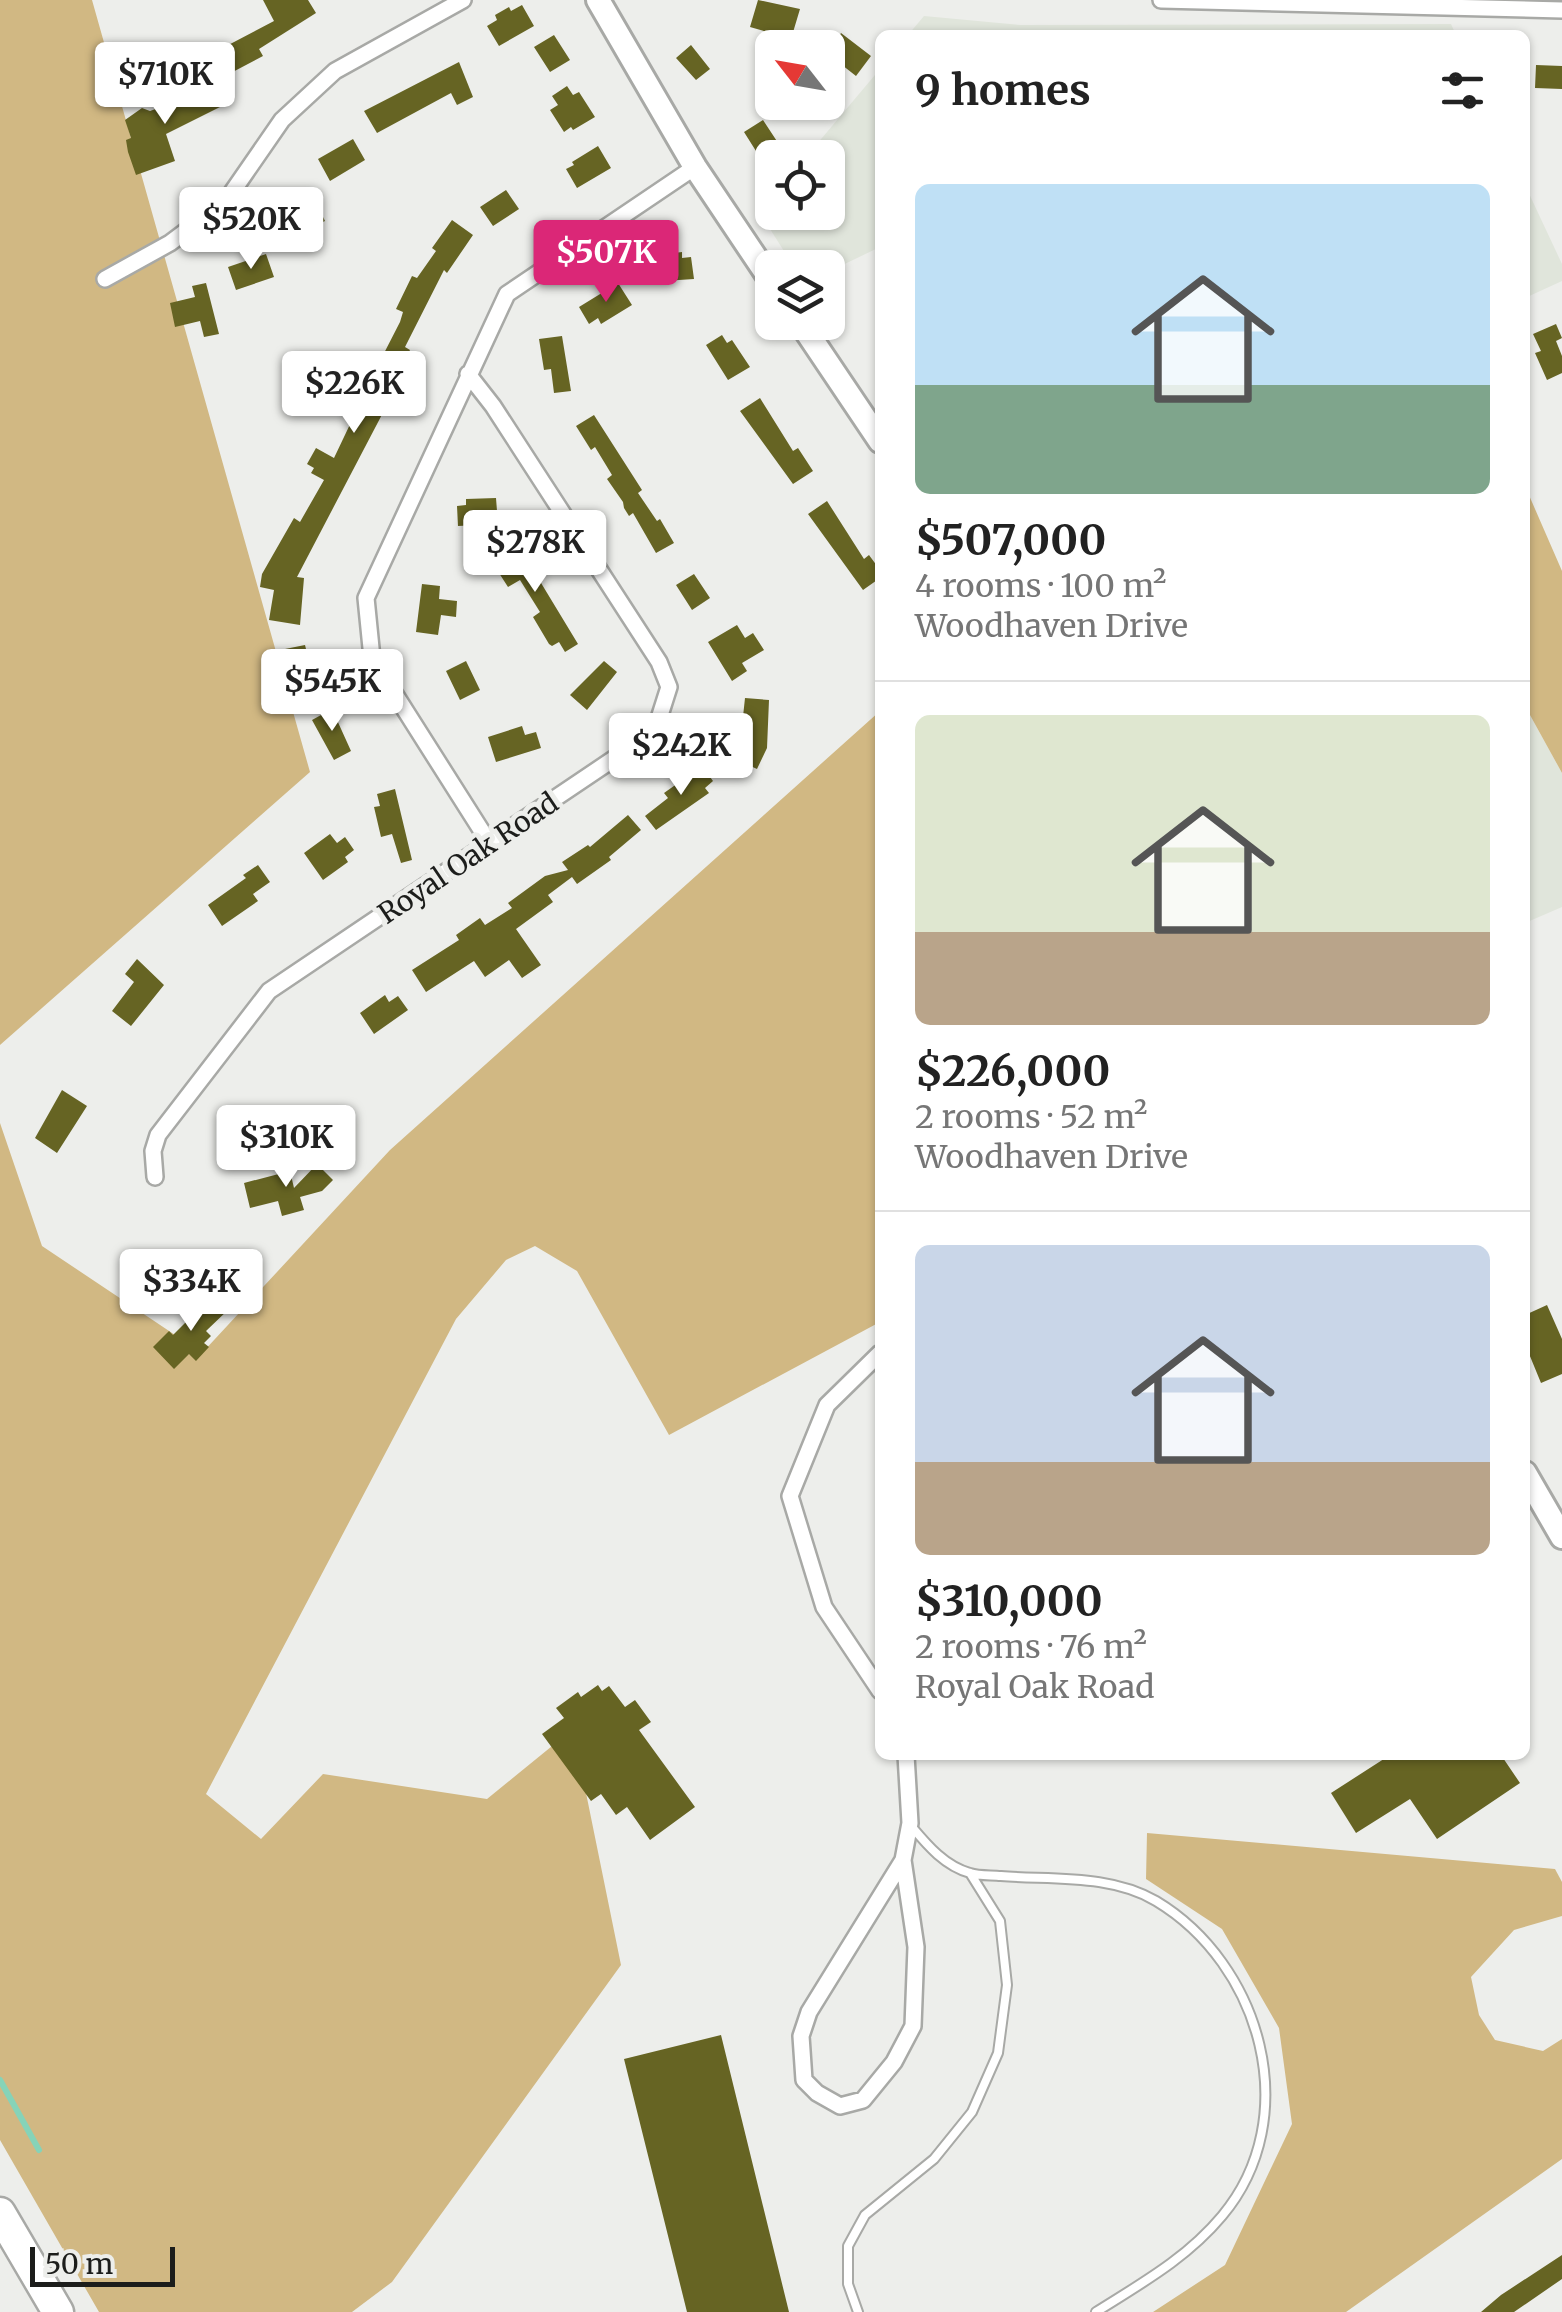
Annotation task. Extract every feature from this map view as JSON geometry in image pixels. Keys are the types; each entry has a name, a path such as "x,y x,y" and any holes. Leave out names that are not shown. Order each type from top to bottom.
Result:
{"highway":[{"path":"0,2213 58,2312"}],"main road":[{"path":"598,0 695,167 755,257"},
{"path":"812,340 875,434"},
{"path":"1530,1482 1562,1537"}],"street":[{"path":"104,279 170,243 226,201 282,120 335,71 463,0"},
{"path":"1161,0 1562,10"},
{"path":"490,844 372,658 366,598 507,294 695,167"},
{"name":"Royal Oak Road","path":"155,1178 153,1150 158,1135 269,991 655,731 669,687 659,662 493,406 468,374"},
{"path":"875,1358 827,1405 790,1496 824,1606 875,1683"},
{"path":"904,1860 809,2012 801,2036 804,2080 840,2106 863,2100 894,2062 914,2026 916,1947 904,1860 910,1823 906,1760"}],"lane":[{"path":"910,1823 936,1854 970,1873 1109,1883 1154,1900 1200,1934 1236,1981 1262,2042 1266,2105 1253,2163 1224,2214 1179,2260 1096,2312"},
{"path":"858,2312 848,2284 848,2246 866,2214 934,2159 972,2112 998,2053 1007,1986 1000,1921 970,1873"}],"shaded area":[{"path":"0,0 92,0 310,772 0,1045"},
{"path":"924,16 1020,25 1451,24 1454,30 912,30"},
{"path":"875,75 875,249 845,264 845,250 783,250 771,230 845,230 845,140 820,140 837,120 845,120 845,111"},
{"path":"1530,196 1562,264 1562,281 1530,296"},
{"path":"1530,497 1562,571 1562,773 1530,715"},
{"path":"875,715 875,1325 669,1435 577,1271 535,1246 506,1260 456,1319 206,1794 261,1839 323,1774 487,1799 573,1729 621,1965 392,2282 352,2312 99,2312 0,2140 0,1123 42,1246 202,1353 390,1150"},
{"path":"1530,715 1562,773 1562,907 1530,921"},
{"path":"1147,1833 1555,1869 1562,1882 1562,1916 1514,1930 1471,1977 1479,2015 1495,2040 1543,2051 1562,2039 1562,2159 1346,2312 1153,2312 1225,2265 1292,2124 1279,2028 1222,1929 1146,1879"}],"building":[{"path":"263,0 308,0 316,13 259,49 263,56 227,75 215,52 274,21"},
{"path":"758,0 800,9 794,30 750,27"},
{"path":"522,5 534,26 499,46 487,26 497,20 495,15"},
{"path":"554,35 570,60 550,72 534,47"},
{"path":"845,36 871,56 856,76 845,67"},
{"path":"691,45 710,69 696,80 676,58"},
{"path":"459,62 473,97 457,105 451,93 377,133 364,111"},
{"path":"1536,65 1562,66 1562,89 1535,88"},
{"path":"209,84 220,107 166,134 175,161 136,175 128,152 126,140 131,138 125,120 142,108 150,111 175,102 170,93 186,85 190,93"},
{"path":"567,86 573,95 579,92 595,117 564,132 550,110 558,105 552,96"},
{"path":"763,120 776,140 755,140 755,150 744,132"},
{"path":"353,139 365,160 330,181 318,159"},
{"path":"598,146 611,168 577,188 566,169"},
{"path":"506,190 519,209 493,226 480,207"},
{"path":"314,199 325,221 286,239 276,217"},
{"path":"452,220 473,235 447,273 444,270 405,347 410,350 383,403 387,405 297,577 304,578 300,625 269,620 274,590 260,587 262,574 294,518 300,522 324,480 311,473 314,468 307,464 316,448 334,458 373,376 367,372 374,358 380,361 400,322 403,312 396,309 412,276 417,278"},
{"path":"682,252 682,258 691,257 694,279 649,282 647,261"},
{"path":"266,254 274,277 236,290 228,267"},
{"path":"206,283 219,334 204,337 200,321 175,327 170,303 195,297 192,286"},
{"path":"618,283 632,305 601,324 598,318 589,324 579,307"},
{"path":"1556,324 1562,338 1556,341 1562,356 1562,373 1547,380 1535,353 1541,351 1533,334"},
{"path":"722,335 727,343 732,340 750,367 728,380 706,345"},
{"path":"562,336 571,391 554,393 551,369 544,370 539,339"},
{"path":"760,398 793,451 798,448 813,471 793,484 740,411"},
{"path":"594,415 642,490 638,493 674,543 656,553 607,479 612,475 595,447 591,450 576,426"},
{"path":"496,498 498,524 458,526 457,506 466,505 466,499"},
{"path":"827,501 864,559 869,555 875,563 875,582 863,590 808,514"},
{"path":"515,540 578,644 565,652 559,642 549,644 533,617 540,612 520,580 508,587 499,573 504,569 494,552"},
{"path":"694,574 710,598 692,610 676,585"},
{"path":"422,584 440,586 439,599 457,601 456,617 441,615 438,635 416,632"},
{"path":"737,625 745,638 753,633 764,650 742,663 747,671 732,681 708,642"},
{"path":"305,645 312,673 288,679 280,650"},
{"path":"466,661 480,690 460,700 446,671"},
{"path":"604,661 617,672 587,710 570,695"},
{"path":"745,698 769,700 767,748 757,769 715,750 729,720 742,726"},
{"path":"332,709 351,751 334,760 312,720"},
{"path":"522,726 525,735 536,732 541,748 496,762 488,737"},
{"path":"702,766 713,781 705,788 709,793 656,830 645,816 668,798 664,793"},
{"path":"395,789 412,860 401,863 392,834 381,837 374,807 380,806 377,794"},
{"path":"628,815 641,830 609,857 611,860 577,884 572,877 548,895 553,902 516,929 541,965 522,978 509,960 485,977 474,961 426,992 412,970 459,940 456,935 480,918 485,925 512,908 508,903 545,876 568,870 562,862 590,847"},
{"path":"330,834 337,843 345,837 354,850 345,857 348,862 323,880 304,853"},
{"path":"258,865 270,882 253,894 258,901 222,926 208,905"},
{"path":"137,959 164,985 131,1026 112,1011 134,982 125,974"},
{"path":"385,995 389,1002 398,996 408,1010 374,1034 360,1013"},
{"path":"62,1090 87,1106 57,1153 35,1138"},
{"path":"317,1164 333,1180 322,1191 300,1197 304,1210 282,1216 278,1201 250,1208 244,1183 290,1171 294,1188"},
{"path":"214,1294 229,1309 206,1331 211,1336 204,1343 209,1347 196,1361 189,1354 174,1369 153,1347 169,1331 173,1335"},
{"path":"1547,1305 1562,1339 1562,1374 1541,1383 1530,1356 1530,1313"},
{"path":"598,1685 602,1691 609,1686 625,1707 635,1700 651,1722 639,1730 695,1807 650,1840 627,1807 616,1815 601,1794 591,1801 542,1734 564,1718 556,1708 578,1692 581,1697"},
{"path":"1382,1760 1504,1760 1520,1783 1437,1839 1410,1799 1356,1833 1331,1793"},
{"path":"721,2035 789,2312 687,2312 624,2059"},
{"path":"1562,2255 1562,2279 1514,2312 1481,2312 1501,2295"}],"waterway":[{"path":"0,2080 39,2150"}]}
